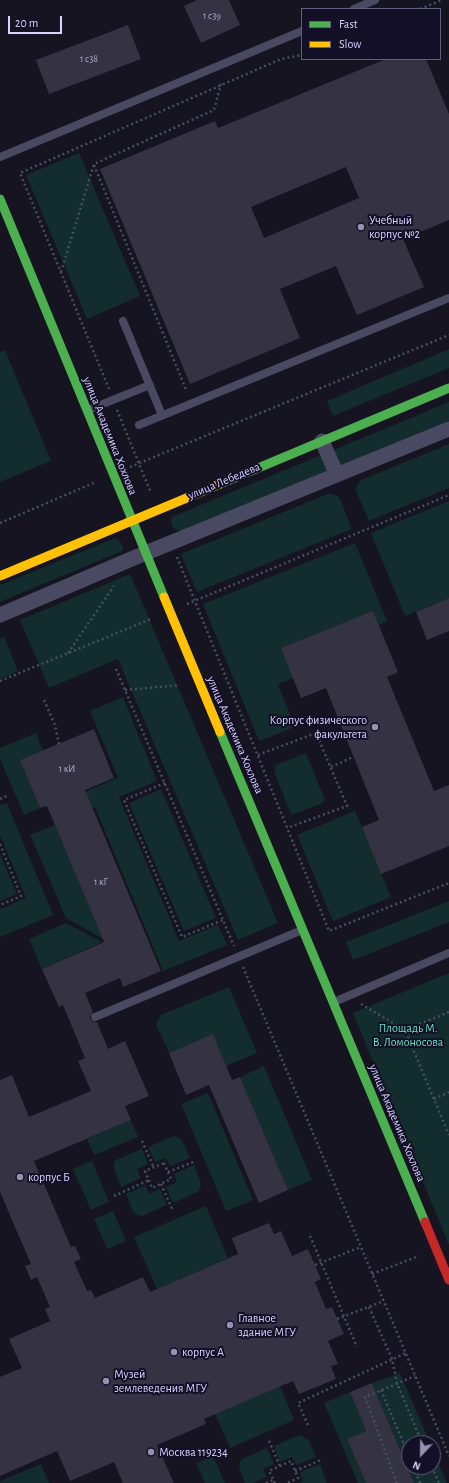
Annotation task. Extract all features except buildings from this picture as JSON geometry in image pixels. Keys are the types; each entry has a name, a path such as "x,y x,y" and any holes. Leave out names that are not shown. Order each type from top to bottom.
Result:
{"street":[{"name":"улица Академика Хохлова","path":"0,199 132,520 449,1280"},
{"name":"улица Лебедева","path":"0,576 449,388"},
{"path":"0,615 146,553 449,429"},
{"path":"322,440 337,475"}],"lane":[{"path":"356,8 375,0"},
{"path":"0,157 301,31"},
{"path":"139,425 449,298"},
{"path":"123,321 162,415"},
{"path":"87,410 150,385"},
{"path":"95,1017 303,929"},
{"path":"333,1002 449,953"}],"path":[{"path":"422,8 442,0"},
{"path":"158,510 20,173 221,84 281,59 301,55"},
{"path":"61,273 94,164 214,110 221,84"},
{"path":"94,164 187,391"},
{"path":"0,523 113,474 449,335"},
{"path":"0,681 449,495"},
{"path":"171,543 329,931 449,883"},
{"path":"68,653 113,587"},
{"path":"116,669 449,1456"},
{"path":"125,690 186,685"},
{"path":"44,700 55,725 59,744"},
{"path":"258,755 316,733 347,806 287,828"},
{"path":"331,767 353,757"},
{"path":"165,783 124,800 169,908 182,937 223,920"},
{"path":"0,799 9,795"},
{"path":"0,846 21,896 0,905"},
{"path":"359,1003 405,1030 449,1135"},
{"path":"405,1030 449,1012"},
{"path":"434,1099 449,1092"},
{"path":"142,1141 154,1168"},
{"path":"168,1172 196,1161"},
{"path":"164,1163 171,1179 152,1188 145,1172 154,1168 164,1163"},
{"path":"114,1196 149,1180"},
{"path":"161,1184 173,1210"},
{"path":"310,1236 357,1347"},
{"path":"315,1265 361,1248"},
{"path":"372,1274 419,1256"},
{"path":"337,1319 384,1301"},
{"path":"368,1307 392,1359 397,1383 419,1435"},
{"path":"308,1425 298,1403 406,1353"},
{"path":"397,1483 364,1397 416,1376"},
{"path":"381,1390 401,1437"},
{"path":"269,1441 280,1466"},
{"path":"295,1471 323,1459"},
{"path":"275,1483 269,1471 291,1462 298,1478 287,1483"},
{"path":"266,1483 273,1480"}],"green space":[{"path":"79,153 140,296 87,319 26,175"},
{"path":"449,349 449,368 333,416 327,401"},
{"path":"5,350 51,461 0,482 0,352"},
{"path":"449,402 449,421 181,531 176,530 172,526 172,517"},
{"path":"449,444 449,488 369,521 356,491 357,485 361,480"},
{"path":"330,493 340,499 352,529 197,592 181,554"},
{"path":"449,501 449,598 405,616 371,533"},
{"path":"115,538 120,541 123,547 122,551 0,602 0,585"},
{"path":"355,543 387,621 379,625 373,611 293,678 278,684 295,727 259,741 203,604"},
{"path":"130,574 278,923 238,940 118,659 49,688 20,620"},
{"path":"4,637 18,671 0,679 0,639"},
{"path":"123,697 157,781 119,797 179,941 218,925 227,945 163,971 95,807 84,811 77,795 118,778 90,711"},
{"path":"36,733 43,751 20,760 40,808 24,815 0,759 0,748"},
{"path":"306,753 325,800 323,803 291,815 274,771 276,765"},
{"path":"161,789 216,918 184,931 129,803"},
{"path":"7,803 53,915 0,937 0,909 26,898 0,835 0,805"},
{"path":"355,811 391,897 333,921 297,835"},
{"path":"55,825 103,939 66,918 30,835"},
{"path":"0,854 17,894 0,901"},
{"path":"449,901 449,922 353,960 346,942"},
{"path":"66,923 102,942 42,969 29,939"},
{"name":"Площадь М. В. Ломоносова","path":"449,973 449,1245 353,1013"},
{"path":"229,987 257,1053 226,1066 213,1035 169,1053 156,1024 161,1015"},
{"path":"264,1066 312,1180 288,1190 240,1077"},
{"path":"208,1093 253,1200 226,1211 181,1104"},
{"path":"131,1120 138,1137 94,1155 87,1139"},
{"path":"174,1136 182,1140 190,1158 170,1166 166,1158 155,1162 148,1147"},
{"path":"142,1149 148,1164 137,1169 141,1178 121,1187 114,1169 114,1163 116,1160"},
{"path":"92,1161 109,1202 91,1210 73,1169"},
{"path":"194,1165 201,1183 200,1189 198,1192 173,1203 166,1187 177,1182 174,1174"},
{"path":"145,1185 149,1194 160,1189 167,1205 142,1216 133,1212 126,1194"},
{"path":"206,1206 228,1258 157,1289 134,1237"},
{"path":"113,1211 126,1241 107,1249 94,1219"},
{"path":"400,1373 427,1435 401,1435 401,1452 372,1383"},
{"path":"280,1386 294,1420 230,1448 215,1414"},
{"path":"350,1392 366,1431 347,1439 366,1483 358,1483 324,1403"},
{"path":"299,1435 308,1439 316,1457 296,1465 292,1457 280,1462 274,1446"},
{"path":"267,1448 274,1464 263,1469 267,1477 253,1483 245,1483 239,1468 240,1462 242,1459"},
{"path":"213,1456 225,1483 205,1483 196,1463"},
{"path":"41,1464 49,1483 0,1483 0,1481"},
{"path":"320,1464 327,1483 299,1483 303,1481 300,1472"},
{"path":"441,1469 447,1483 414,1483 411,1475 441,1475"}],"traffic: fast":[{"path":"0,199 164,597"},
{"path":"220,484 449,388"},
{"path":"220,732 425,1222"}],"traffic: slow":[{"path":"0,576 220,484"},
{"path":"164,597 220,732"}],"traffic: jam":[{"path":"425,1222 449,1280"}],"place":[{"name":"Учебный корпус №2","path":"361,227"},
{"name":"Корпус физического факультета","path":"375,727"},
{"name":"корпус Б","path":"20,1177"},
{"name":"Главное здание МГУ","path":"230,1325"},
{"name":"корпус А","path":"174,1352"},
{"name":"Музей землеведения МГУ","path":"106,1381"},
{"name":"Москва 119234","path":"151,1452"}]}
